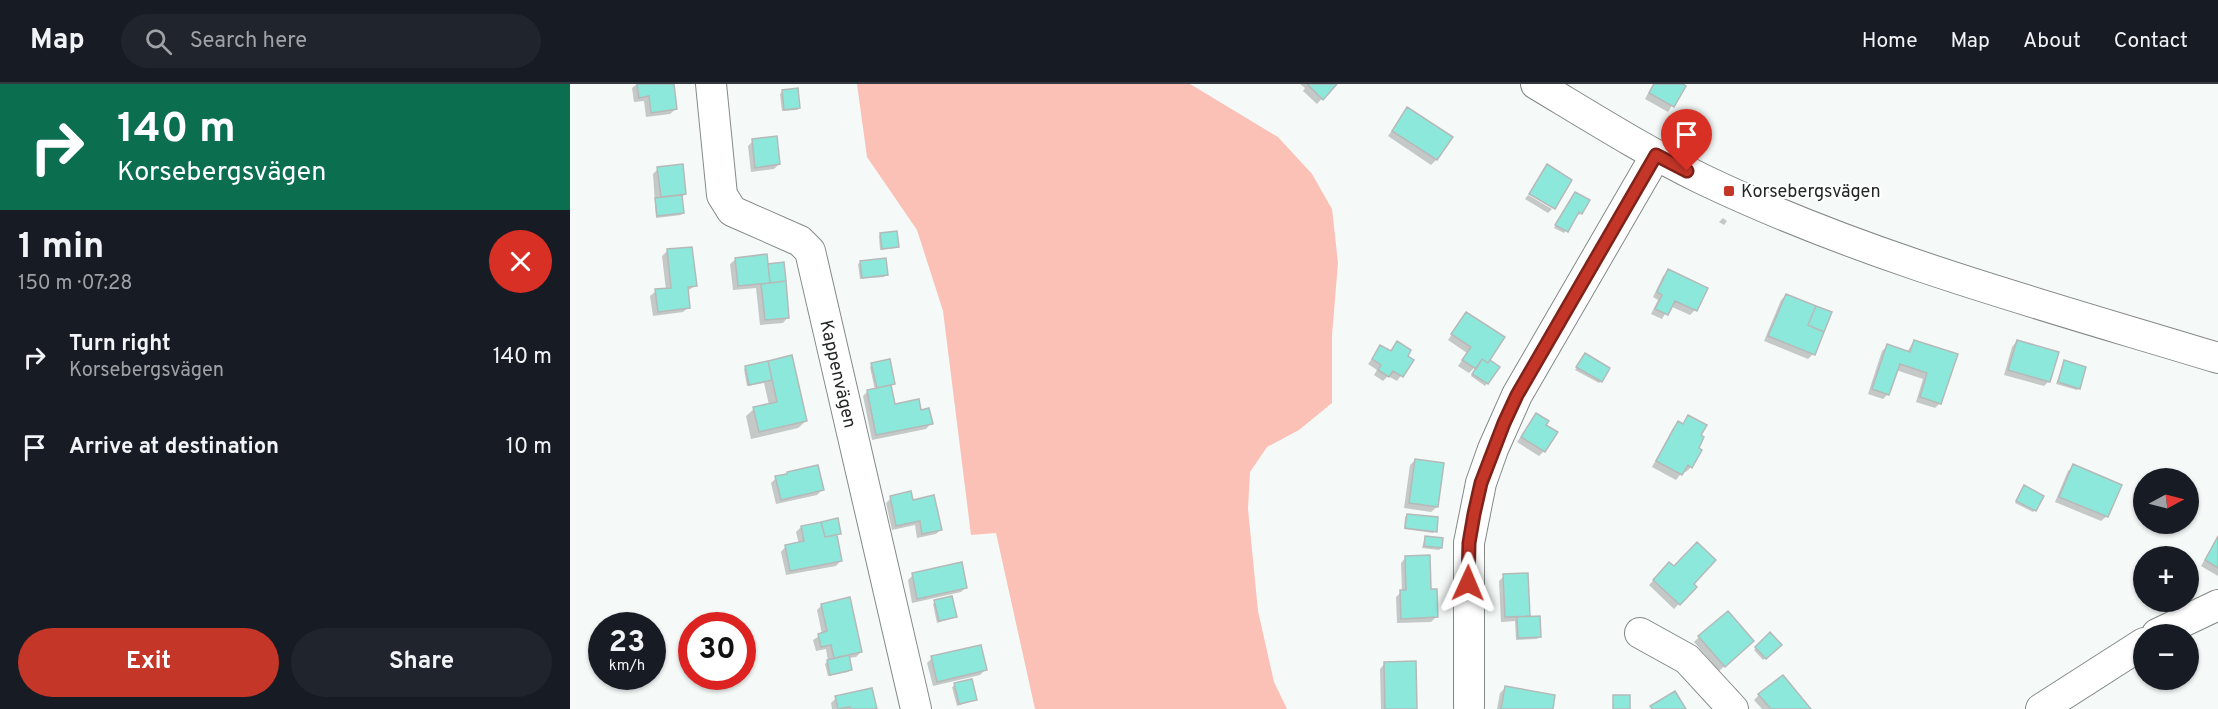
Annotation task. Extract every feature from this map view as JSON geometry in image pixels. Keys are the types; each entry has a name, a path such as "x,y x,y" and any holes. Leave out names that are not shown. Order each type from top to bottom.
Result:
{"street":[{"name":"Kappenvägen","path":"711,84 722,195 732,211 800,241 810,251 916,709"},
{"path":"1536,84 1656,155 1744,197 1826,232 2040,305 2218,358"},
{"path":"1469,706 1469,543 1481,483 1492,449 1517,395 1656,155"},
{"path":"2178,624 2218,605"},
{"path":"1640,633 1687,659 1733,709"},
{"path":"2041,709 2133,650"}],"shaded area":[{"path":"857,84 1190,84 1278,137 1312,174 1332,209 1338,263 1332,335 1332,403 1299,430 1267,447 1250,472 1248,509 1258,611 1274,682 1287,709 1035,709 996,533 971,535 943,311 917,230 867,157"}],"building":[{"path":"637,84 674,84 677,109 651,113 649,96 639,98"},
{"path":"1307,84 1337,84 1323,100"},
{"path":"1654,84 1683,84 1686,86 1674,107 1649,93"},
{"path":"798,88 800,108 784,110 782,90"},
{"path":"1407,107 1453,137 1437,160 1392,131"},
{"path":"777,136 780,164 755,168 752,139"},
{"path":"683,164 686,194 661,197 657,167"},
{"path":"1547,164 1572,180 1555,209 1529,194"},
{"path":"1575,192 1590,200 1582,214 1579,212 1568,232 1555,225"},
{"path":"682,195 684,213 657,216 655,198"},
{"path":"897,231 899,247 882,249 880,233"},
{"path":"692,247 697,286 688,287 690,308 658,312 655,289 671,288 667,249"},
{"path":"767,254 770,283 738,286 735,258"},
{"path":"886,258 888,275 862,278 860,261"},
{"path":"784,262 786,281 770,283 768,264"},
{"path":"1668,269 1708,288 1697,311 1675,301 1668,315 1655,309 1662,295 1657,292"},
{"path":"786,281 789,318 765,320 761,284"},
{"path":"1786,294 1816,306 1808,325 1824,332 1815,355 1768,336"},
{"path":"1816,306 1832,312 1824,332 1808,325"},
{"path":"1466,312 1505,337 1488,363 1482,359 1476,369 1462,360 1471,347 1451,334"},
{"path":"1914,340 1958,354 1941,404 1920,397 1927,373 1900,364 1889,395 1872,389 1887,344 1910,352"},
{"path":"2017,340 2059,352 2050,382 2008,370"},
{"path":"1397,341 1411,350 1408,356 1414,360 1403,377 1393,371 1389,377 1378,370 1381,365 1372,359 1380,345 1391,351"},
{"path":"1585,353 1610,368 1602,382 1576,367"},
{"path":"792,355 807,421 759,432 753,407 777,402 768,361"},
{"path":"890,359 895,384 877,388 871,363"},
{"path":"1482,359 1488,363 1490,360 1500,367 1488,384 1472,374"},
{"path":"2064,360 2086,367 2080,389 2058,382"},
{"path":"768,361 772,380 749,385 745,366"},
{"path":"891,385 895,404 919,399 921,410 929,408 933,424 876,435 867,390"},
{"path":"1536,413 1549,421 1546,425 1558,432 1545,452 1521,437"},
{"path":"1688,415 1707,425 1701,435 1704,437 1699,448 1702,450 1692,468 1688,465 1682,475 1656,461 1678,421 1683,424"},
{"path":"1415,459 1444,463 1438,507 1409,503"},
{"path":"2073,464 2122,485 2108,517 2059,497"},
{"path":"818,465 824,490 781,500 775,476"},
{"path":"2024,485 2044,496 2036,511 2016,501"},
{"path":"911,491 913,500 934,495 942,530 922,534 920,521 896,526 890,496"},
{"path":"1407,514 1438,517 1437,532 1405,528"},
{"path":"838,518 841,534 825,537 821,522"},
{"path":"821,522 825,537 837,535 842,561 790,571 785,545 804,541 801,526"},
{"path":"1425,536 1443,538 1442,548 1424,546"},
{"path":"2218,536 2218,568 2205,560"},
{"path":"1697,542 1716,560 1694,584 1697,587 1680,605 1653,580 1669,562 1674,566"},
{"path":"1430,555 1431,589 1437,589 1438,617 1401,619 1400,590 1406,590 1405,556"},
{"path":"962,562 967,588 917,599 912,573"},
{"path":"1528,573 1530,616 1505,617 1503,574"},
{"path":"952,596 957,617 939,621 934,600"},
{"path":"850,597 862,652 834,658 831,645 821,647 818,634 827,631 821,604"},
{"path":"1728,611 1754,641 1725,667 1698,636"},
{"path":"1540,616 1541,637 1518,638 1517,617"},
{"path":"1770,632 1782,645 1766,659 1755,647"},
{"path":"981,645 987,670 937,682 931,656"},
{"path":"849,655 852,670 830,675 827,660"},
{"path":"1416,661 1417,709 1385,709 1384,662"},
{"path":"1783,675 1811,709 1771,709 1758,694"},
{"path":"972,679 977,700 959,704 954,683"},
{"path":"1505,686 1555,695 1553,709 1501,709"},
{"path":"872,688 877,709 850,709 850,707 838,709 835,696"},
{"path":"1675,691 1686,709 1652,709 1650,706"},
{"path":"1613,695 1630,695 1630,709 1613,709"}],"place":[{"name":"Korsebergsvägen","path":"1729,191"}],"route":[{"path":"1468,583 1469,543 1481,483 1492,449 1517,395 1656,155 1687,171"}]}
